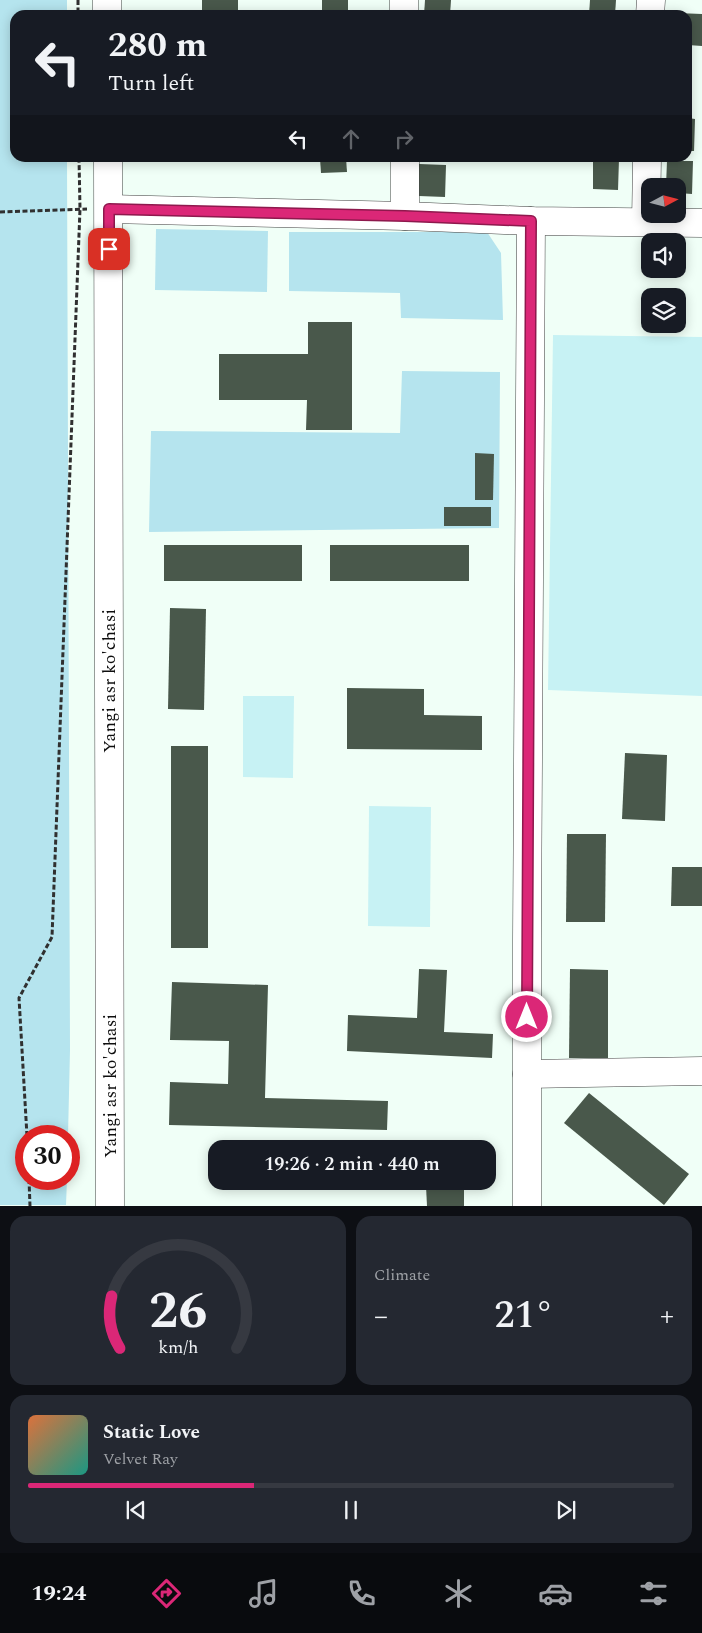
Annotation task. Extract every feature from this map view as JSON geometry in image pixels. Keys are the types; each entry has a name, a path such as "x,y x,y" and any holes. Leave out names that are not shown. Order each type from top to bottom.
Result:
{"street":[{"name":"Yangi asr ko'chasi","path":"108,162 110,1206"},
{"path":"405,162 405,216"},
{"path":"647,162 647,178"},
{"path":"109,209 531,221 641,222"},
{"path":"527,1206 531,221"},
{"path":"686,222 702,222"},
{"path":"527,1074 702,1071"}],"path":[{"path":"26,1125 19,998 52,936 80,210 79,162"},
{"path":"0,212 109,209"},
{"path":"29,1190 30,1206"}],"shaded area":[{"path":"0,0 67,0 67,10 10,10 10,162 67,162 70,1050 68,1125 15,1125 15,1190 67,1190 66,1205 0,1205"},
{"path":"156,229 268,231 267,292 155,290"},
{"path":"289,232 487,232 501,253 503,320 401,318 400,293 289,291"},
{"path":"553,335 702,337 702,696 548,690"},
{"path":"402,371 500,372 499,528 149,532 151,431 400,433"},
{"path":"243,696 294,696 293,778 243,777"},
{"path":"369,806 431,807 430,927 368,926"}],"building":[{"path":"202,0 238,0 238,10 202,10"},
{"path":"322,0 348,0 348,10 322,10"},
{"path":"425,0 451,0 450,10 424,10"},
{"path":"590,0 616,0 615,10 589,10"},
{"path":"692,14 702,14 702,46 692,45"},
{"path":"692,119 695,119 694,151 692,151"},
{"path":"693,161 692,194 686,194 686,178 666,178 667,162"},
{"path":"320,162 346,162 347,172 321,173"},
{"path":"593,162 619,162 618,190 593,189"},
{"path":"419,164 446,165 445,197 419,196"},
{"path":"308,322 352,322 352,430 306,430 307,400 219,400 219,354 308,354"},
{"path":"475,453 494,454 493,500 475,500"},
{"path":"444,507 491,507 491,526 444,526"},
{"path":"164,545 302,545 302,581 164,581"},
{"path":"330,545 469,545 469,581 330,581"},
{"path":"170,608 206,609 204,710 168,709"},
{"path":"347,688 424,689 424,715 482,716 482,750 347,749"},
{"path":"171,746 208,746 208,948 171,948"},
{"path":"625,753 667,755 665,821 622,819"},
{"path":"567,834 606,834 605,922 566,922"},
{"path":"672,867 702,867 702,906 671,906"},
{"path":"419,969 447,970 444,1032 493,1034 492,1058 347,1051 348,1015 417,1018"},
{"path":"570,969 608,970 608,1058 569,1058"},
{"path":"172,982 268,985 265,1098 388,1101 387,1130 169,1125 170,1082 228,1084 229,1041 170,1040"},
{"path":"589,1093 689,1174 664,1205 564,1123"},
{"path":"426,1190 464,1190 464,1206 427,1206"}],"route":[{"path":"109,249 109,209 531,221 527,1017"}]}
